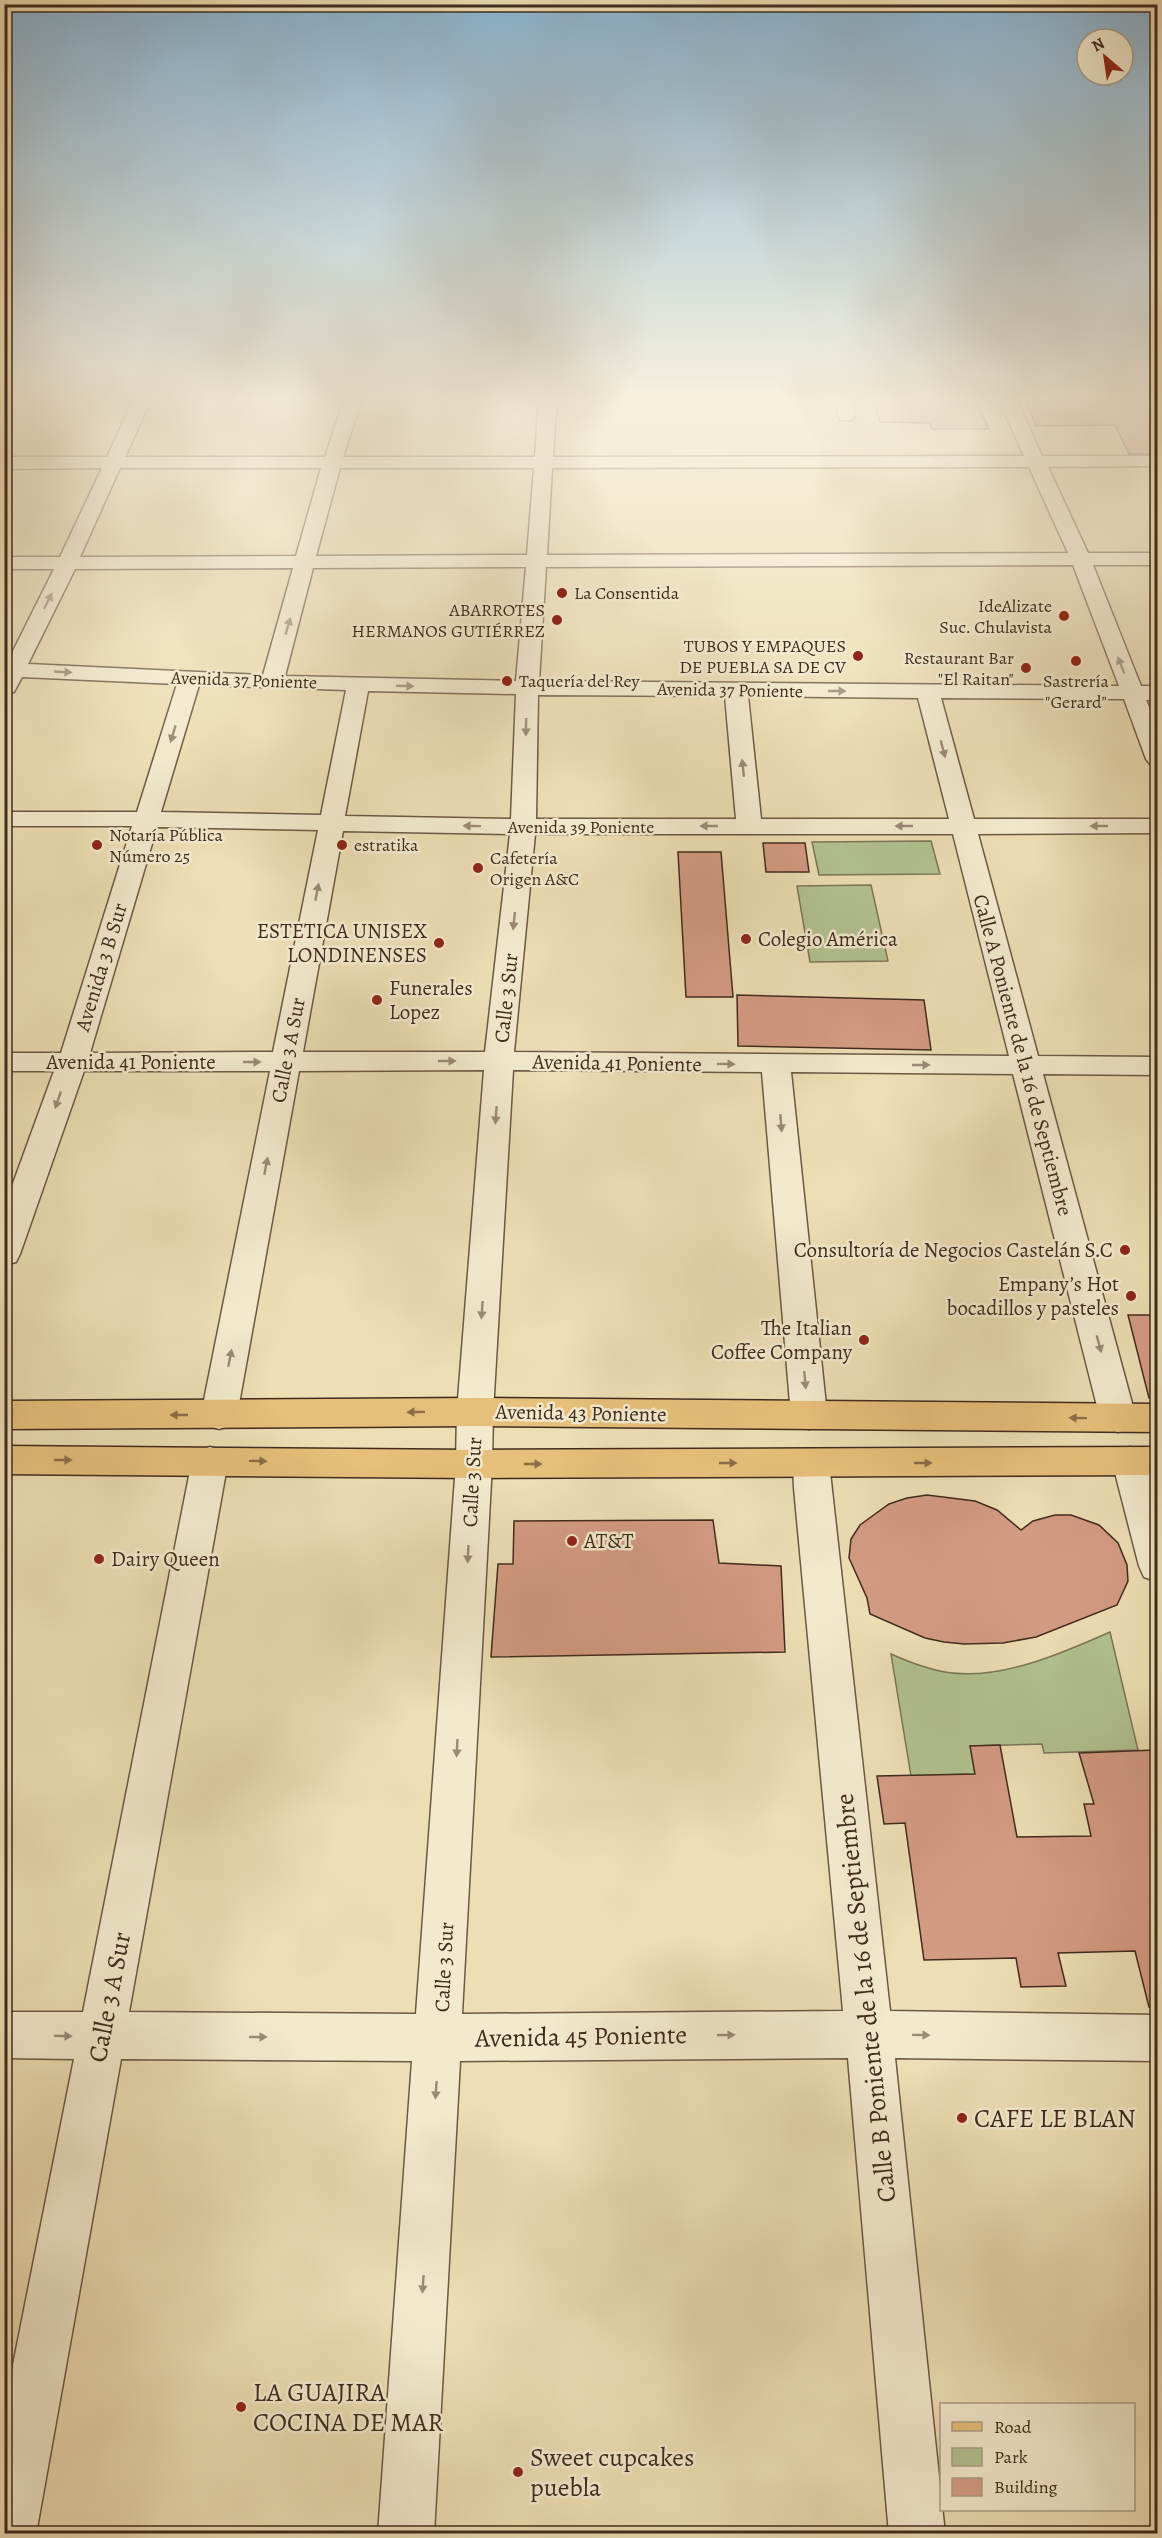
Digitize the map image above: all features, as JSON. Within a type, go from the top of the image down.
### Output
[{"type":"main road","name":"Avenida 43 Poniente","points":[[4,1415],[475,1412],[1158,1418]]},
{"type":"main road","points":[[4,1460],[474,1464],[1144,1461]]},
{"type":"street","points":[[4,692],[9,670],[68,562],[90,514]]},
{"type":"street","points":[[272,682],[318,514]]},
{"type":"street","name":"Calle 3 Sur","points":[[406,2534],[439,2038],[474,1464],[475,1412],[500,1061],[523,827],[527,688],[540,514]]},
{"type":"street","points":[[1060,514],[1081,560],[1158,759]]},
{"type":"street","points":[[4,563],[1158,559]]},
{"type":"street","name":"Avenida 37 Poniente","points":[[9,670],[272,682],[527,688],[1158,693]]},
{"type":"street","name":"Avenida 3 B Sur","points":[[4,1254],[72,1063],[190,678]]},
{"type":"street","name":"Calle 3 A Sur","points":[[219,1415],[358,684]]},
{"type":"street","points":[[736,691],[749,826]]},
{"type":"street","name":"Calle A Poniente de la 16 de Septiembre","points":[[928,692],[1118,1418]]},
{"type":"street","name":"Avenida 39 Poniente","points":[[4,819],[148,819],[523,827],[1158,826]]},
{"type":"street","name":"Avenida 41 Poniente","points":[[4,1062],[500,1061],[776,1065],[1158,1066]]},
{"type":"street","points":[[776,1065],[809,1415]]},
{"type":"street","name":"Calle 3 A Sur","points":[[8,2534],[210,1461]]},
{"type":"street","points":[[1144,1461],[1158,1566]]},
{"type":"street","name":"Calle B Poniente de la 16 de Septiembre","points":[[811,1463],[917,2534]]},
{"type":"street","name":"Avenida 45 Poniente","points":[[4,2035],[439,2038],[869,2034],[1158,2038]]},
{"type":"green space","points":[[931,841],[940,874],[819,875],[812,842]]},
{"type":"green space","points":[[871,885],[888,961],[810,962],[797,886]]},
{"type":"green space","points":[[1110,1632],[1138,1750],[1044,1753],[1042,1744],[971,1746],[975,1774],[911,1776],[891,1654],[921,1666],[945,1672],[973,1674],[993,1672],[1034,1662]]},
{"type":"building","points":[[763,843],[805,843],[809,872],[766,872]]},
{"type":"building","points":[[678,852],[721,852],[733,997],[686,997]]},
{"type":"building","points":[[737,995],[924,1000],[931,1050],[738,1046]]},
{"type":"building","points":[[1128,1315],[1158,1315],[1158,1397],[1149,1398]]},
{"type":"building","points":[[927,1495],[975,1501],[997,1510],[1021,1530],[1033,1521],[1055,1515],[1071,1515],[1099,1525],[1118,1543],[1127,1565],[1128,1581],[1117,1605],[1036,1637],[1003,1643],[964,1644],[925,1638],[870,1614],[867,1598],[849,1558],[851,1539],[860,1525],[889,1504]]},
{"type":"building","points":[[713,1520],[719,1563],[781,1566],[785,1652],[491,1657],[498,1564],[513,1564],[514,1521]]},
{"type":"building","points":[[1000,1745],[1017,1837],[1091,1836],[1084,1804],[1094,1804],[1079,1753],[1155,1750],[1158,1761],[1158,2006],[1149,2007],[1135,1951],[1058,1953],[1066,1986],[1021,1987],[1016,1958],[924,1960],[905,1823],[884,1824],[877,1776],[975,1774],[970,1746]]},
{"type":"place","name":"La Consentida","points":[[562,593]]},
{"type":"place","name":"IdeAlizate Suc. Chulavista","points":[[1064,616]]},
{"type":"place","name":"ABARROTES HERMANOS GUTIÉRREZ","points":[[557,620]]},
{"type":"place","name":"TUBOS Y EMPAQUES DE PUEBLA SA DE CV","points":[[858,656]]},
{"type":"place","name":"Sastrería \"Gerard\"","points":[[1076,661]]},
{"type":"place","name":"Restaurant Bar \"El Raitan\"","points":[[1026,668]]},
{"type":"place","name":"Taquería del Rey","points":[[507,681]]},
{"type":"place","name":"Notaría Pública Número 25","points":[[97,845]]},
{"type":"place","name":"estratika","points":[[342,845]]},
{"type":"place","name":"Cafetería Origen A&C","points":[[478,868]]},
{"type":"place","name":"Colegio América","points":[[746,939]]},
{"type":"place","name":"ESTETICA UNISEX LONDINENSES","points":[[439,943]]},
{"type":"place","name":"Funerales Lopez","points":[[377,1000]]},
{"type":"place","name":"Consultoría de Negocios Castelán S.C","points":[[1125,1250]]},
{"type":"place","name":"Empany’s Hot bocadillos y pasteles","points":[[1131,1296]]},
{"type":"place","name":"The Italian Coffee Company","points":[[864,1340]]},
{"type":"place","name":"AT&T","points":[[572,1541]]},
{"type":"place","name":"Dairy Queen","points":[[99,1559]]},
{"type":"place","name":"CAFE LE BLAN","points":[[962,2118]]},
{"type":"place","name":"LA GUAJIRA COCINA DE MAR","points":[[241,2407]]},
{"type":"place","name":"Sweet cupcakes puebla","points":[[518,2472]]}]
